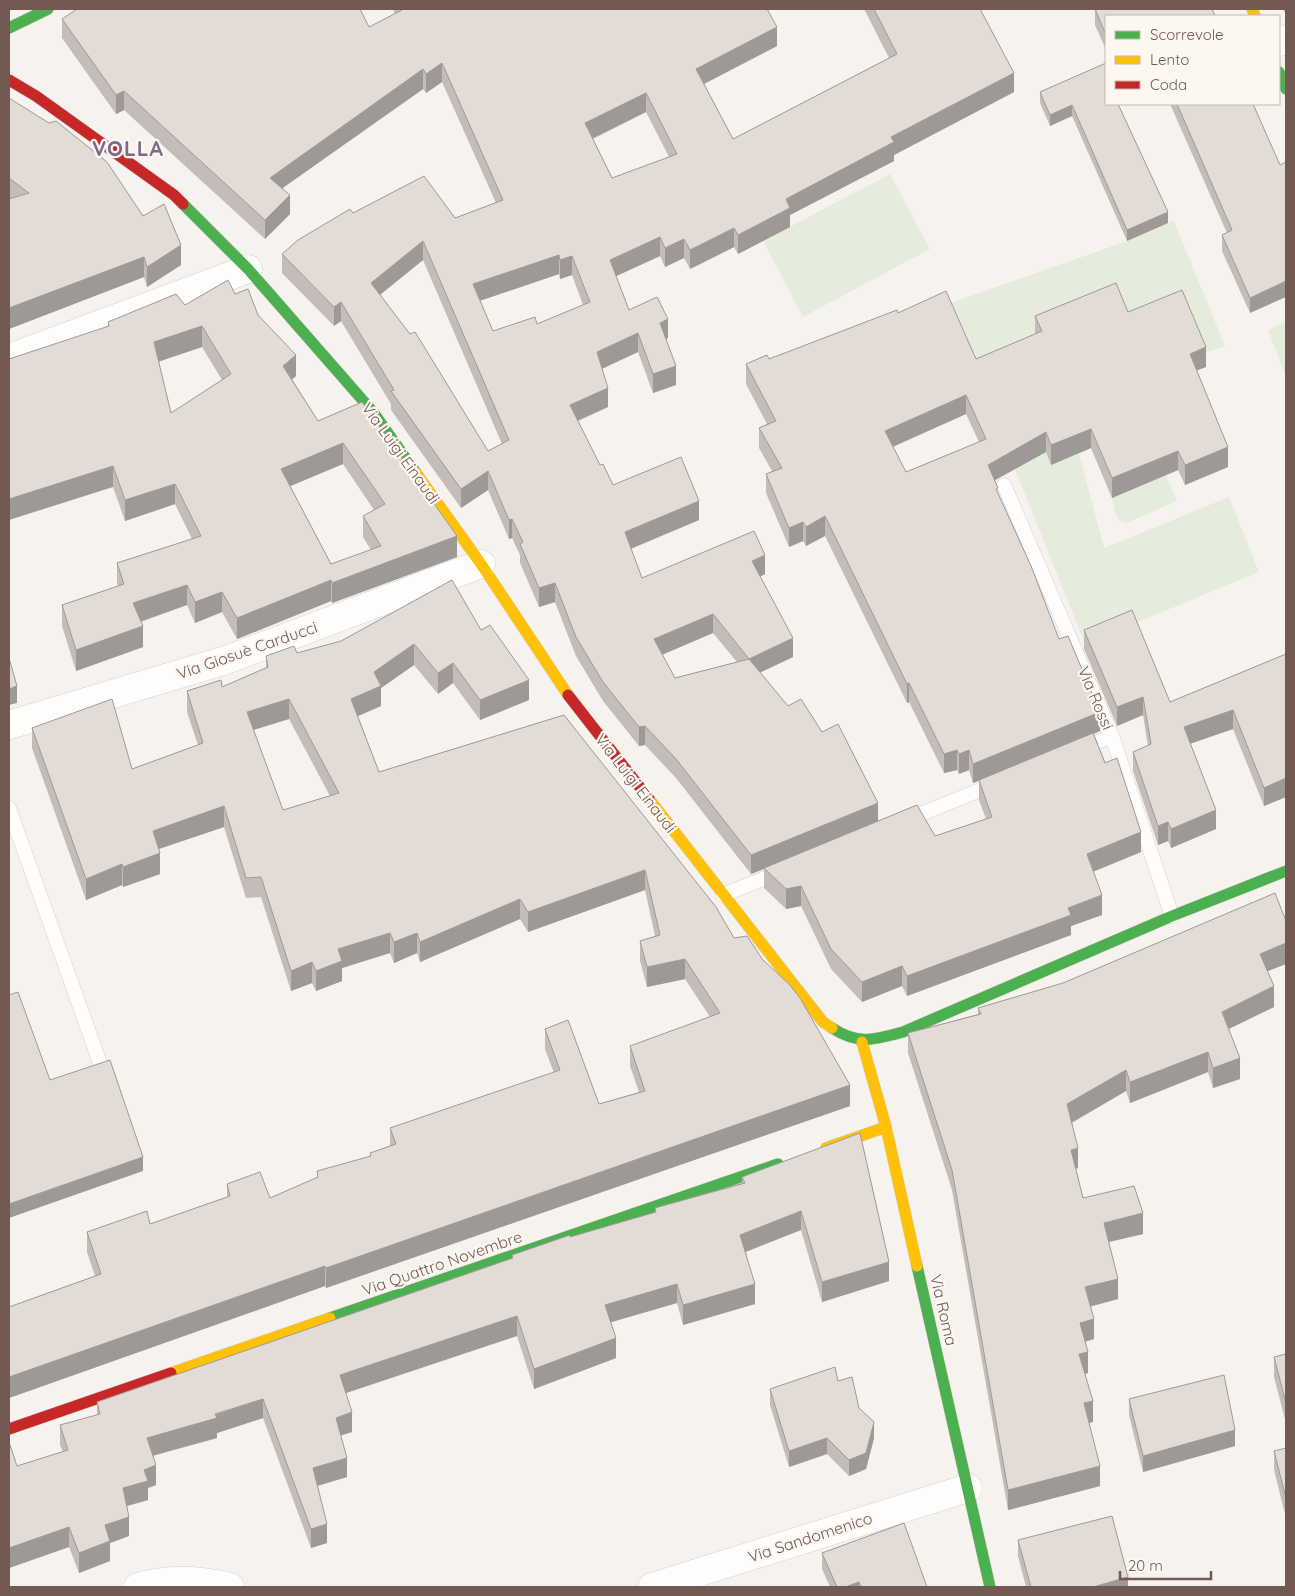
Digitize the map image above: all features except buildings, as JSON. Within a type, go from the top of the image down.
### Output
[{"type":"street","points":[[9,28],[48,9]]},
{"type":"street","points":[[1280,74],[1286,89]]},
{"type":"street","name":"Via Luigi Einaudi","points":[[9,80],[36,96],[174,195],[248,270],[373,412],[482,564],[573,702],[823,1022],[842,1035],[862,1042]]},
{"type":"street","points":[[9,358],[248,270]]},
{"type":"street","name":"Via Giosuè Carducci","points":[[9,725],[226,660],[482,564]]},
{"type":"street","points":[[862,1042],[903,1032],[1172,916],[1286,871]]},
{"type":"street","name":"Via Roma","points":[[862,1042],[886,1127],[990,1587]]},
{"type":"street","points":[[820,1150],[886,1127]]},
{"type":"street","name":"Via Quattro Novembre","points":[[9,1429],[791,1160]]},
{"type":"street","name":"Via Sandomenico","points":[[652,1587],[968,1488]]},
{"type":"street","points":[[138,1587],[181,1580],[208,1582],[230,1587]]},
{"type":"lane","name":"Via Rossi","points":[[1004,485],[1112,736],[1172,916]]},
{"type":"lane","points":[[1066,755],[1112,736]]},
{"type":"lane","points":[[893,826],[1012,777]]},
{"type":"lane","points":[[9,808],[100,1063]]},
{"type":"lane","points":[[723,895],[794,866]]},
{"type":"green space","points":[[890,174],[930,249],[803,317],[763,241]]},
{"type":"green space","points":[[1174,221],[1225,346],[1030,414],[1051,464],[1079,453],[1104,548],[1229,497],[1259,572],[1085,644],[1015,469],[945,305],[1127,241]]},
{"type":"green space","points":[[1286,322],[1286,377],[1268,330]]},
{"type":"green space","points":[[1166,475],[1177,501],[1126,523],[1119,520],[1112,498]]},
{"type":"traffic: fast","points":[[9,28],[48,9]]},
{"type":"traffic: fast","points":[[1280,74],[1286,89]]},
{"type":"traffic: fast","points":[[183,204],[248,269],[373,412],[416,473]]},
{"type":"traffic: fast","points":[[832,1028],[858,1039],[875,1039],[903,1032],[1172,916],[1286,871]]},
{"type":"traffic: fast","points":[[330,1318],[778,1164]]},
{"type":"traffic: fast","points":[[917,1266],[990,1587]]},
{"type":"traffic: slow","points":[[1252,9],[1255,15]]},
{"type":"traffic: slow","points":[[416,473],[481,564],[568,695]]},
{"type":"traffic: slow","points":[[649,799],[823,1022],[832,1028]]},
{"type":"traffic: slow","points":[[862,1042],[886,1127],[917,1266]]},
{"type":"traffic: slow","points":[[826,1148],[886,1127]]},
{"type":"traffic: slow","points":[[171,1373],[330,1318]]},
{"type":"traffic: jam","points":[[9,80],[36,96],[174,195],[183,204]]},
{"type":"traffic: jam","points":[[568,695],[649,799]]},
{"type":"traffic: jam","points":[[9,1429],[171,1373]]},
{"type":"district","name":"VOLLA","points":[[128,148]]}]
